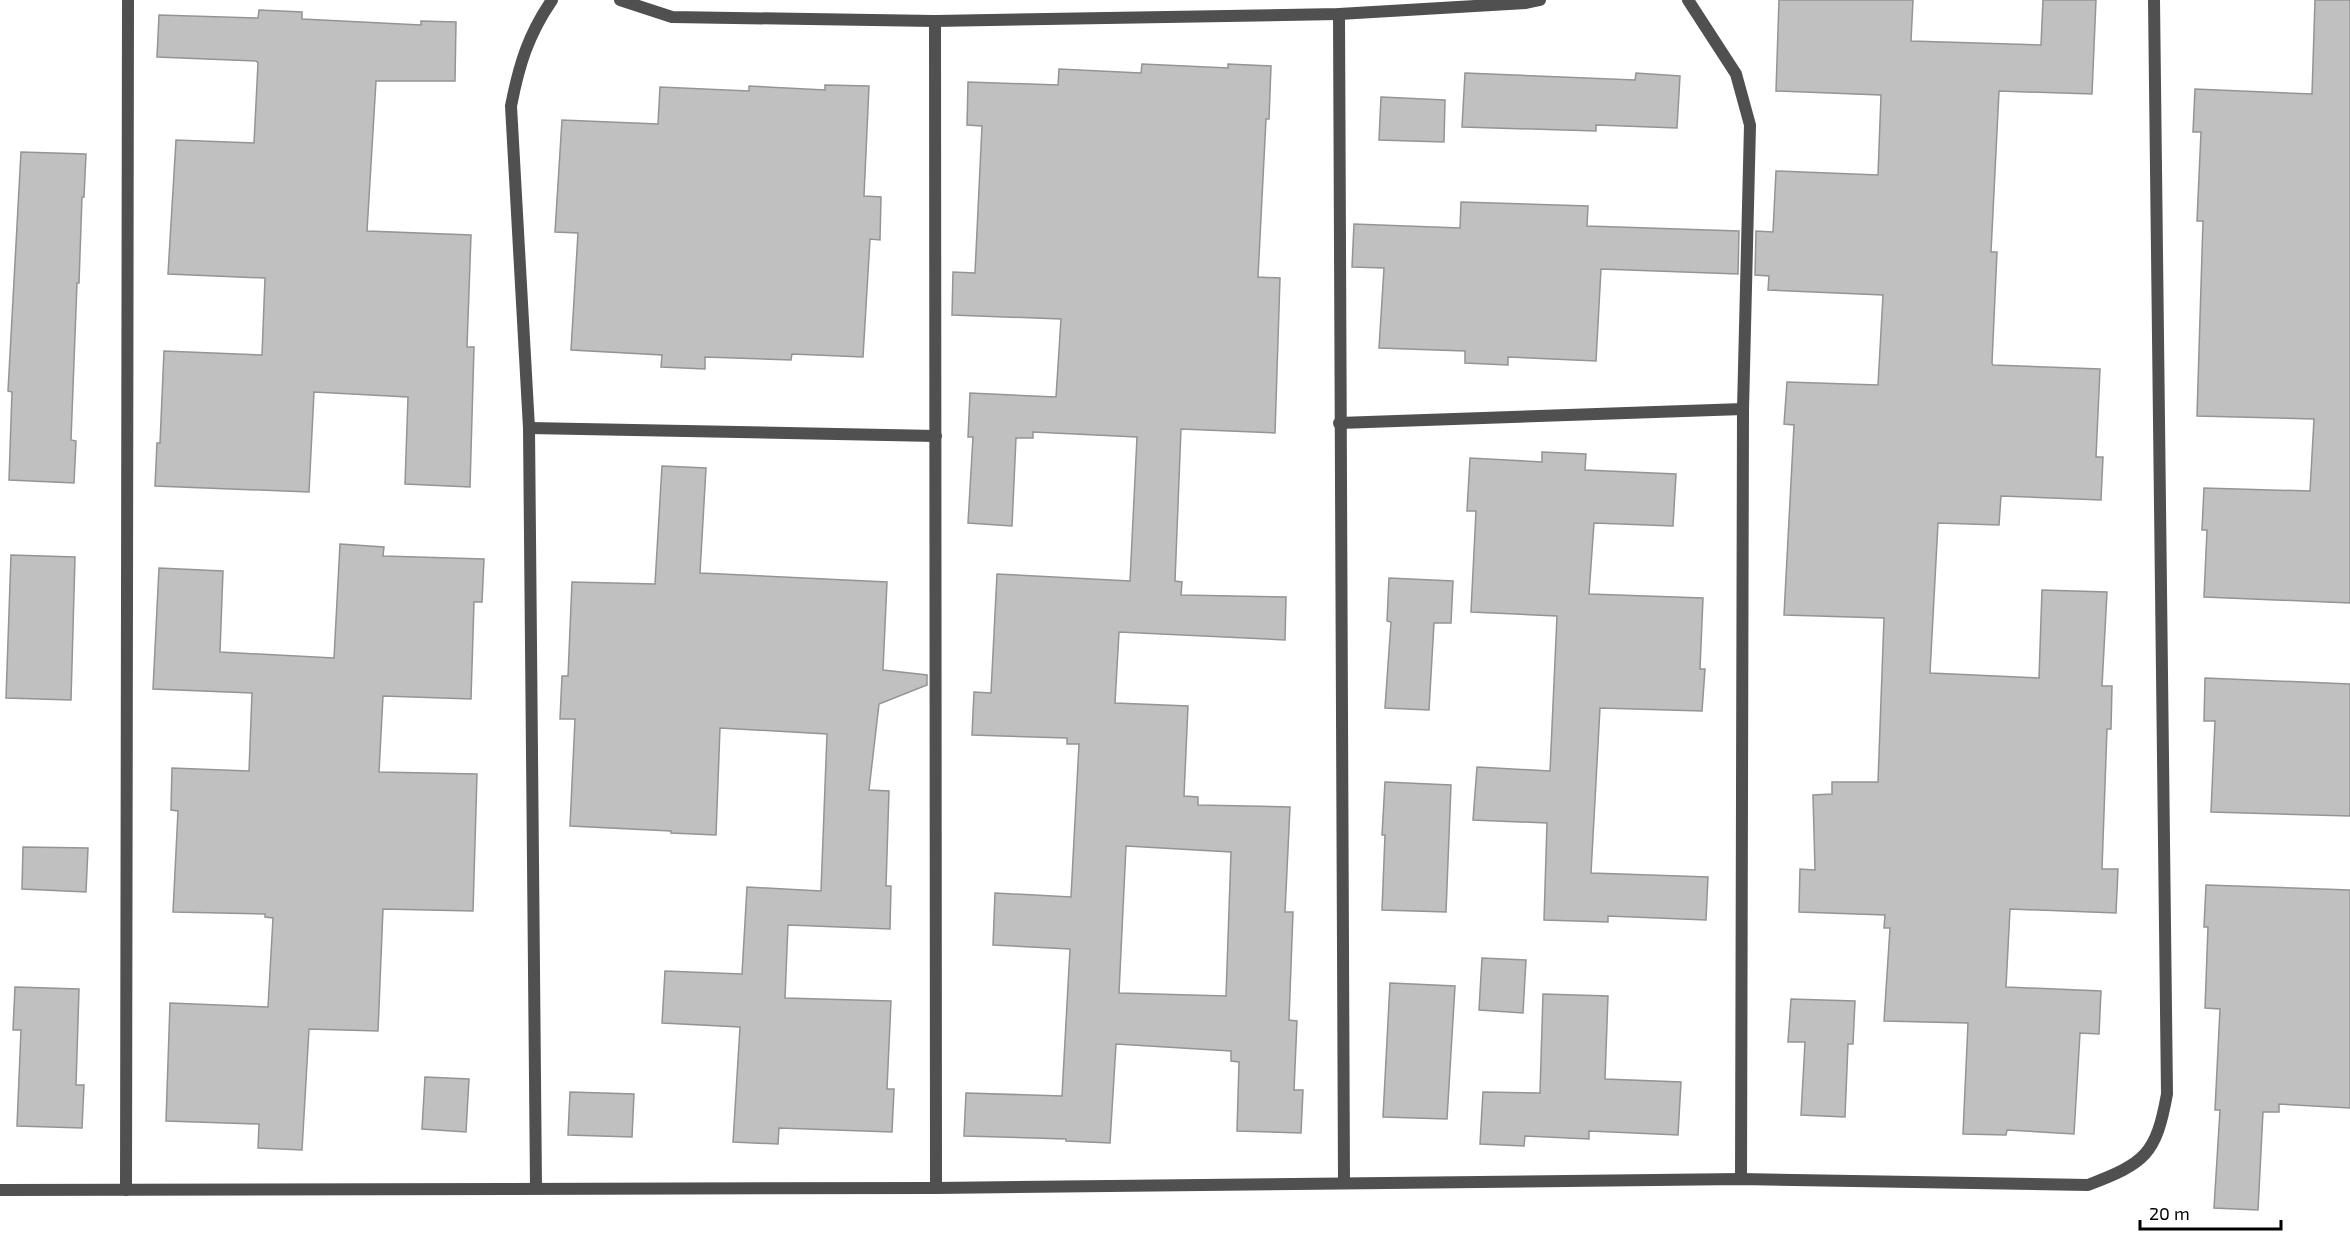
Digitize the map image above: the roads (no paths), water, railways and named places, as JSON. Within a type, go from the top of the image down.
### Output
[{"type":"street","points":[[126,1190],[128,0]]},
{"type":"street","points":[[536,1187],[529,428],[511,106],[520,62],[537,22],[552,0]]},
{"type":"street","points":[[620,0],[672,17],[935,21],[1339,14],[1526,3],[1540,0]]},
{"type":"street","points":[[1688,0],[1736,74],[1750,124],[1743,409],[1741,1179]]},
{"type":"street","points":[[0,1190],[536,1187],[936,1188],[1741,1179],[2088,1185],[2121,1172],[2147,1154],[2161,1126],[2167,1094],[2154,0]]},
{"type":"street","points":[[1339,14],[1344,1182]]},
{"type":"street","points":[[935,21],[936,1188]]},
{"type":"street","points":[[1340,423],[1743,409]]},
{"type":"street","points":[[529,428],[936,436]]}]
